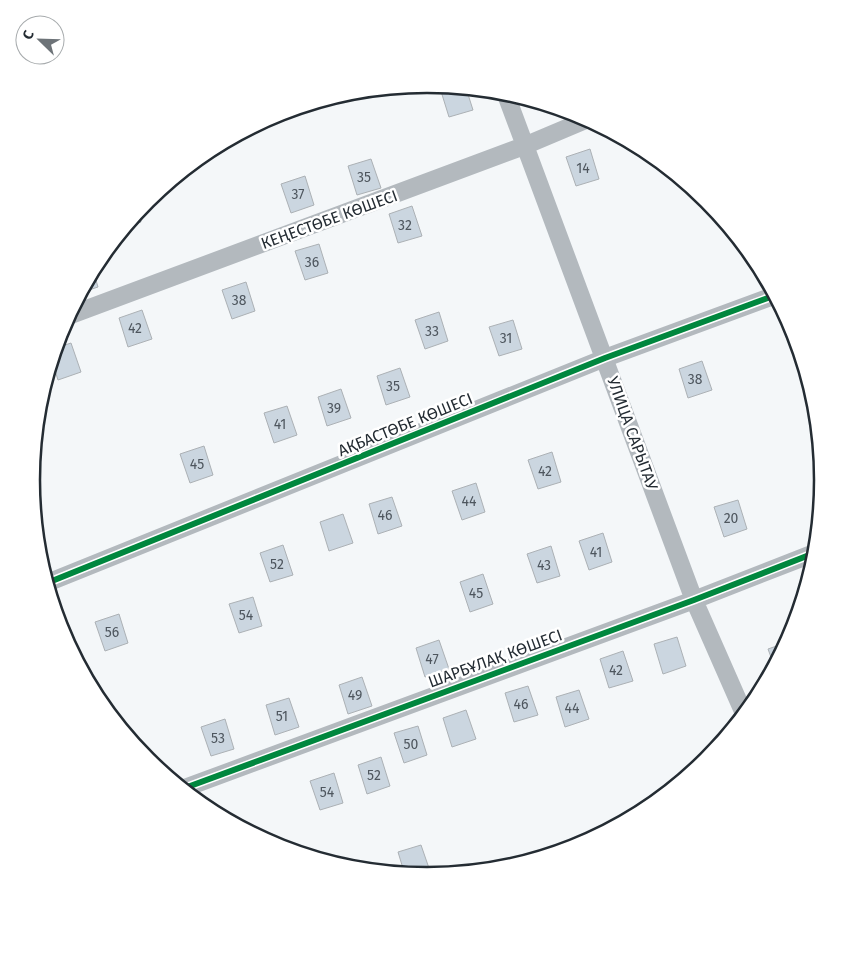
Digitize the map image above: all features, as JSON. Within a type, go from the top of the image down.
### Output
[{"type":"street","name":"УЛИЦА САРЫТАУ","points":[[508,101],[694,600],[741,708]]},
{"type":"street","name":"КЕҢЕСТӨБЕ КӨШЕСІ","points":[[79,312],[524,146],[578,123]]},
{"type":"street","name":"АҚБАСТӨБЕ КӨШЕСІ","points":[[53,581],[605,358],[769,298]]},
{"type":"street","name":"ШАРБҰЛАҚ КӨШЕСІ","points":[[190,786],[694,600],[808,555]]},
{"type":"building","points":[[442,94],[468,95],[473,110],[449,117]]},
{"type":"building","points":[[590,149],[599,179],[576,186],[566,157]]},
{"type":"building","points":[[371,159],[381,188],[357,195],[348,166]]},
{"type":"building","points":[[305,176],[314,205],[291,213],[281,184]]},
{"type":"building","points":[[412,206],[422,236],[398,243],[389,214]]},
{"type":"building","points":[[319,244],[328,273],[305,280],[295,251]]},
{"type":"building","points":[[96,280],[98,287],[91,289]]},
{"type":"building","points":[[246,282],[255,311],[232,319],[222,290]]},
{"type":"building","points":[[142,310],[152,339],[128,347],[119,318]]},
{"type":"building","points":[[439,312],[448,341],[425,349],[415,320]]},
{"type":"building","points":[[513,320],[522,349],[499,356],[489,327]]},
{"type":"building","points":[[71,343],[81,372],[58,380],[56,372],[65,345]]},
{"type":"building","points":[[702,361],[712,390],[688,398],[679,369]]},
{"type":"building","points":[[400,368],[410,397],[386,405],[377,376]]},
{"type":"building","points":[[341,389],[351,418],[327,426],[318,397]]},
{"type":"building","points":[[287,406],[297,435],[274,443],[264,413]]},
{"type":"building","points":[[204,446],[213,475],[190,483],[180,454]]},
{"type":"building","points":[[552,452],[561,482],[538,489],[528,460]]},
{"type":"building","points":[[476,483],[485,512],[462,520],[452,491]]},
{"type":"building","points":[[392,497],[402,526],[378,534],[369,504]]},
{"type":"building","points":[[738,500],[747,529],[724,537],[714,507]]},
{"type":"building","points":[[343,514],[353,543],[329,551],[320,522]]},
{"type":"building","points":[[603,533],[612,562],[589,570],[579,541]]},
{"type":"building","points":[[283,545],[293,575],[270,582],[260,553]]},
{"type":"building","points":[[551,546],[560,576],[537,583],[527,554]]},
{"type":"building","points":[[483,574],[493,604],[470,612],[460,582]]},
{"type":"building","points":[[253,597],[262,626],[239,633],[229,604]]},
{"type":"building","points":[[119,614],[128,643],[105,651],[95,622]]},
{"type":"building","points":[[677,637],[686,666],[663,674],[654,644]]},
{"type":"building","points":[[439,640],[449,669],[425,677],[416,648]]},
{"type":"building","points":[[778,645],[771,658],[768,649]]},
{"type":"building","points":[[623,651],[633,681],[609,688],[600,659]]},
{"type":"building","points":[[362,677],[372,706],[348,714],[339,685]]},
{"type":"building","points":[[528,686],[538,715],[514,722],[505,693]]},
{"type":"building","points":[[579,690],[589,719],[565,727],[556,697]]},
{"type":"building","points":[[289,698],[299,727],[275,735],[266,705]]},
{"type":"building","points":[[466,710],[476,739],[452,747],[443,718]]},
{"type":"building","points":[[225,719],[234,749],[211,756],[201,727]]},
{"type":"building","points":[[418,726],[427,755],[404,763],[394,733]]},
{"type":"building","points":[[381,757],[390,786],[367,794],[358,765]]},
{"type":"building","points":[[334,773],[343,803],[320,810],[310,781]]},
{"type":"building","points":[[421,845],[429,868],[403,867],[398,852]]},
{"type":"cycle path","points":[[53,581],[605,358],[769,298]]},
{"type":"cycle path","points":[[190,786],[694,600],[808,555]]}]
